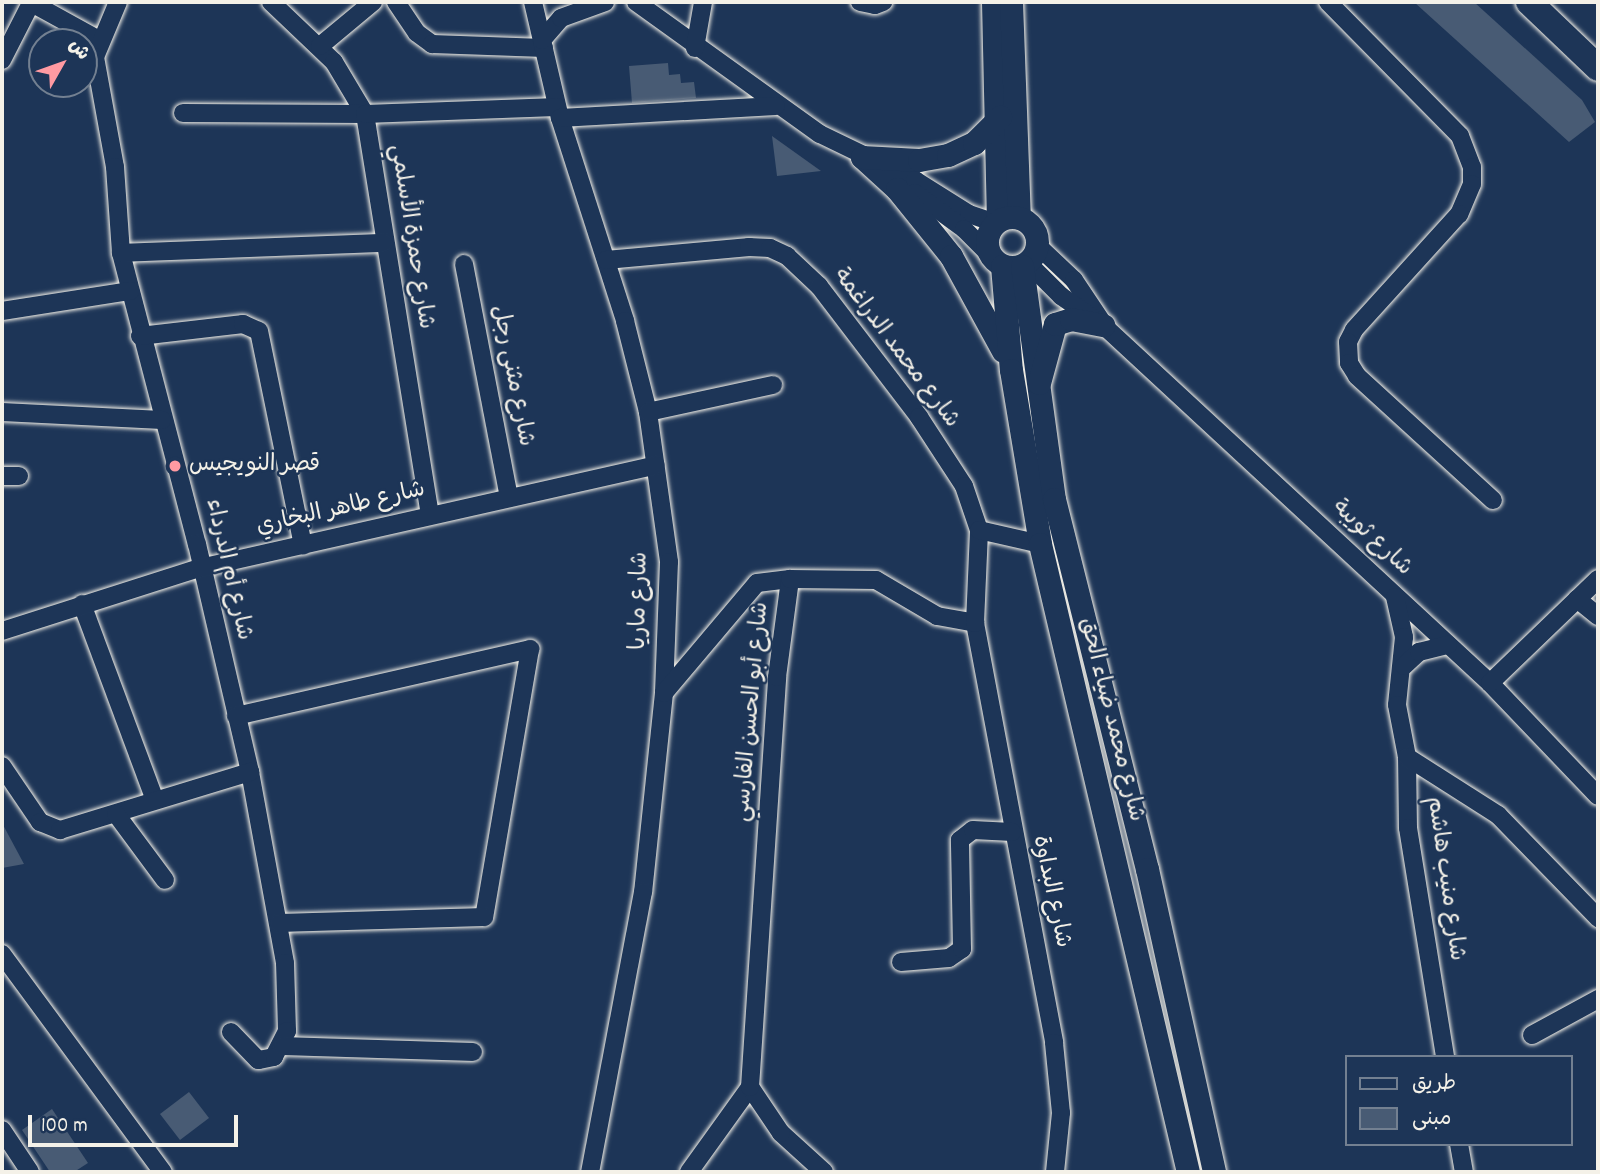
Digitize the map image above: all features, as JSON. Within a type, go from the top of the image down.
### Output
[{"type":"highway","points":[[1529,2],[1598,68]]},
{"type":"main road","points":[[993,2],[1006,116]]},
{"type":"main road","points":[[1004,220],[1035,231],[1016,259],[986,242],[1004,220],[1011,2]]},
{"type":"main road","points":[[862,158],[919,160],[948,155],[986,134],[1006,116]]},
{"type":"main road","points":[[862,158],[897,189],[951,256],[1011,370]]},
{"type":"main road","name":"شارع محمد ضياء الحق","points":[[1016,259],[1011,370],[1040,544],[1188,1172]]},
{"type":"main road","name":"شارع محمد ضياء الحق","points":[[1016,259],[1055,499],[1147,869],[1214,1172]]},
{"type":"main road","points":[[1036,388],[1055,324],[1071,319],[1103,325]]},
{"type":"street","points":[[2,60],[30,2],[99,40]]},
{"type":"street","name":"شارع أم الدرداء","points":[[118,2],[99,40],[96,74],[115,167],[121,253],[250,772],[279,923],[288,1002],[283,1046]]},
{"type":"street","name":"شارع حمزة الأسلمي","points":[[271,2],[320,46],[350,85],[365,114],[430,514]]},
{"type":"street","points":[[320,46],[373,2]]},
{"type":"street","points":[[396,2],[417,33],[432,44],[543,44],[569,13],[605,2]]},
{"type":"street","name":"شارع ماريا","points":[[533,2],[559,112],[606,260],[648,412],[668,562],[664,693],[643,892],[590,1172]]},
{"type":"street","points":[[636,2],[776,106],[862,158],[915,180],[969,214],[1004,220]]},
{"type":"street","points":[[695,48],[703,2]]},
{"type":"street","points":[[860,2],[883,2]]},
{"type":"street","points":[[1328,2],[1460,136],[1472,167],[1472,184],[1459,214],[1354,330],[1347,349],[1349,363],[1357,376],[1493,500]]},
{"type":"street","points":[[183,113],[559,112],[776,106]]},
{"type":"street","name":"شارع ثويبة","points":[[892,172],[964,229],[1016,259],[1074,280],[1103,325],[1490,683],[1598,796]]},
{"type":"street","points":[[121,253],[384,243]]},
{"type":"street","name":"شارع محمد الدراغمة","points":[[606,260],[749,247],[770,248],[787,256],[819,286],[919,417],[964,486],[979,530]]},
{"type":"street","name":"شارع مثنى رجل","points":[[464,264],[509,498]]},
{"type":"street","points":[[2,311],[130,292]]},
{"type":"street","points":[[140,336],[243,324],[259,331],[303,546]]},
{"type":"street","points":[[648,412],[773,385]]},
{"type":"street","points":[[2,412],[162,420]]},
{"type":"street","name":"شارع طاهر البخاري","points":[[2,631],[200,568],[656,465]]},
{"type":"street","points":[[975,623],[979,530],[1040,544]]},
{"type":"street","points":[[664,693],[757,583],[790,579]]},
{"type":"street","name":"شارع أبو الحسن الفارسي","points":[[750,1087],[777,677],[790,579],[876,580],[937,616],[975,623]]},
{"type":"street","points":[[1490,683],[1598,579]]},
{"type":"street","name":"شارع منيب هاشم","points":[[1394,594],[1402,623],[1404,666],[1397,705],[1407,757],[1408,828],[1445,1055]]},
{"type":"street","points":[[1577,599],[1598,616]]},
{"type":"street","points":[[82,604],[155,800]]},
{"type":"street","name":"شارع البداوة","points":[[975,623],[1012,832],[1054,1043],[1061,1113],[1055,1172]]},
{"type":"street","points":[[1404,666],[1419,652],[1448,645]]},
{"type":"street","points":[[236,716],[530,649],[484,917],[279,923]]},
{"type":"street","points":[[1407,757],[1498,815],[1598,918]]},
{"type":"street","points":[[2,766],[30,811],[50,829],[60,830],[250,772]]},
{"type":"street","points":[[116,814],[165,880]]},
{"type":"street","points":[[901,962],[949,958],[962,949],[960,840],[973,830],[1012,832]]},
{"type":"street","points":[[2,954],[163,1172]]},
{"type":"street","points":[[1532,1035],[1598,999]]},
{"type":"street","points":[[231,1032],[258,1060],[274,1057],[283,1046],[473,1052]]},
{"type":"street","points":[[689,1172],[750,1087],[781,1133],[824,1172]]},
{"type":"street","points":[[2,1130],[30,1172]]},
{"type":"street","points":[[1459,1146],[1464,1172]]},
{"type":"building","points":[[1414,2],[1474,2],[1582,100],[1595,122],[1569,142]]},
{"type":"building","points":[[668,63],[669,75],[680,74],[681,83],[694,82],[696,98],[632,103],[629,66]]},
{"type":"building","points":[[772,136],[821,171],[777,176]]},
{"type":"building","points":[[2,823],[24,864],[2,868]]},
{"type":"building","points":[[189,1092],[209,1118],[180,1140],[160,1114]]},
{"type":"building","points":[[52,1109],[88,1163],[74,1172],[50,1172],[22,1130]]},
{"type":"place","name":"قصر النويجيس","points":[[175,466]]}]
